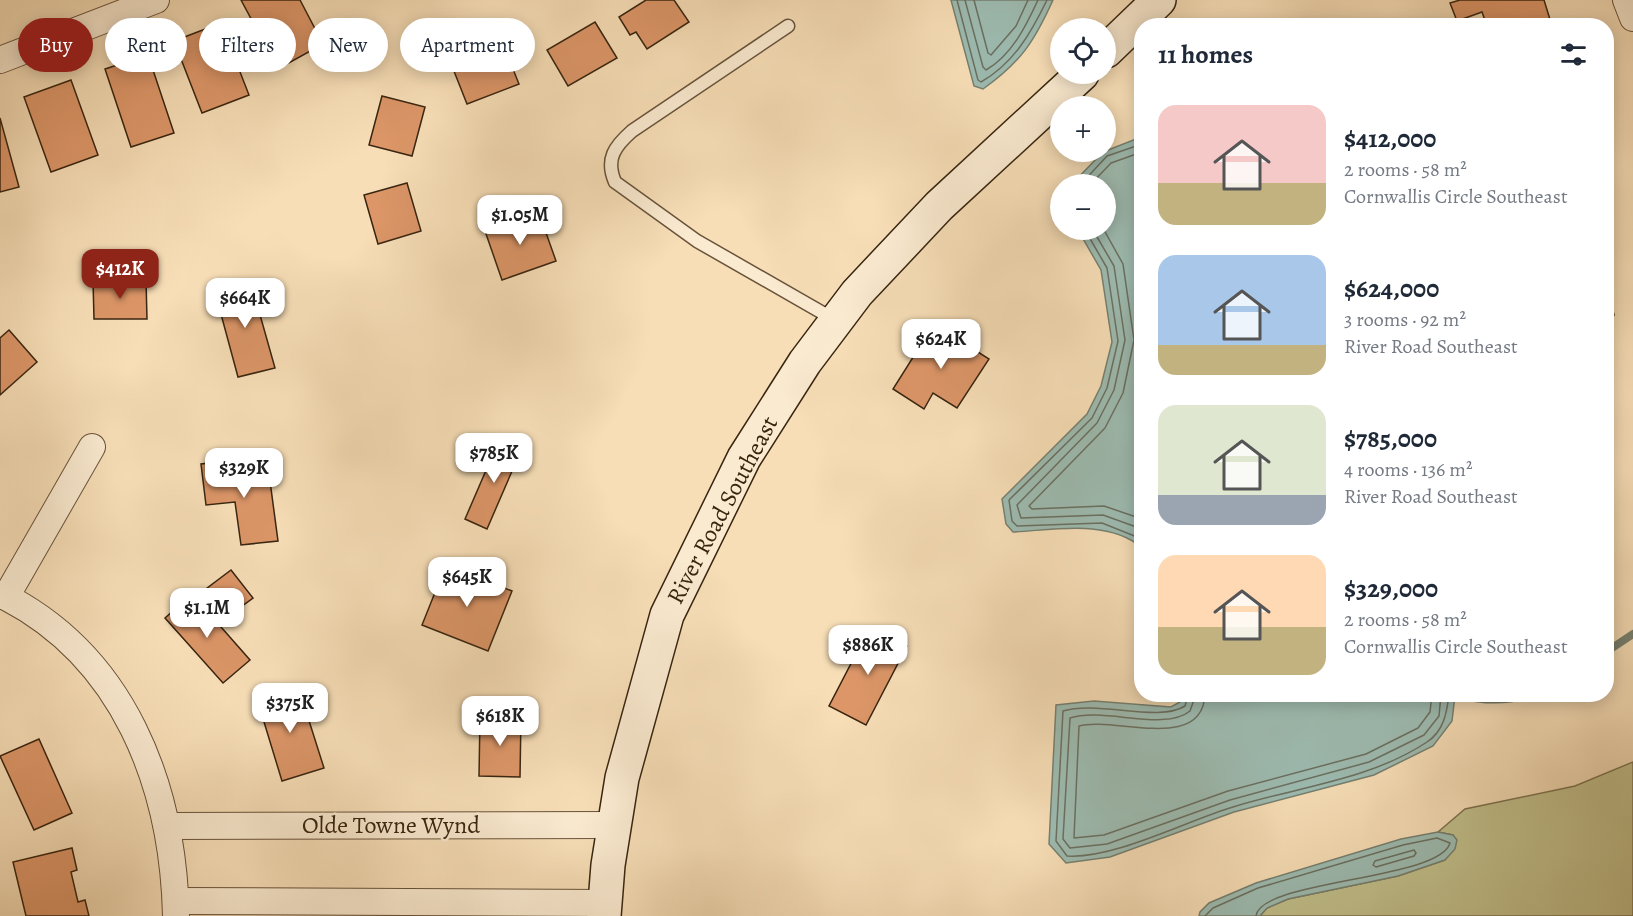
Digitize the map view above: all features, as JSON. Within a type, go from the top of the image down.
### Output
[{"type":"main road","points":[[1140,18],[1159,0]]},
{"type":"main road","points":[[1116,41],[1134,24]]},
{"type":"main road","name":"River Road Southeast","points":[[604,909],[614,825],[636,722],[667,615],[744,458],[805,362],[857,293],[939,206],[1071,84]]},
{"type":"street","points":[[0,60],[156,0]]},
{"type":"street","points":[[1626,0],[1633,18]]},
{"type":"street","points":[[93,447],[3,596],[41,619],[75,648],[120,705],[142,746],[168,826],[176,908],[604,909]]},
{"type":"street","name":"Olde Towne Wynd","points":[[168,826],[614,825]]},
{"type":"lane","points":[[788,26],[632,131],[618,144],[611,158],[610,171],[615,182],[697,241],[836,321]]},
{"type":"shaded area","points":[[1633,762],[1633,916],[1260,916],[1267,908],[1288,899],[1398,876],[1445,860],[1453,835],[1438,832],[1465,809],[1575,786]]},
{"type":"water","points":[[951,0],[1053,0],[1025,50],[1007,70],[983,89],[974,86]]},
{"type":"water","points":[[1134,140],[1134,542],[1128,538],[1097,529],[1063,528],[1013,532],[1006,524],[1002,499],[1087,414],[1101,386],[1112,342],[1101,270],[1084,240],[1116,240],[1116,174],[1082,174],[1093,162],[1116,162],[1116,147]]},
{"type":"water","points":[[1094,701],[1171,707],[1180,702],[1454,702],[1452,721],[1433,746],[1374,775],[1234,812],[1110,857],[1066,863],[1049,844],[1056,705]]},
{"type":"water","points":[[1438,832],[1453,835],[1457,840],[1455,849],[1445,860],[1398,876],[1288,899],[1267,908],[1260,916],[1199,916],[1209,903],[1256,883],[1401,839]]},
{"type":"building","points":[[241,0],[300,0],[309,18],[308,52],[296,59],[296,18],[251,18]]},
{"type":"building","points":[[646,0],[674,0],[689,22],[647,49],[636,32],[630,35],[619,17]]},
{"type":"building","points":[[1460,0],[1544,0],[1550,18],[1484,18],[1482,12],[1465,18],[1456,18],[1450,3]]},
{"type":"building","points":[[595,22],[617,58],[568,86],[547,50]]},
{"type":"building","points":[[199,31],[199,72],[240,72],[249,95],[202,113],[186,72],[187,36]]},
{"type":"building","points":[[106,72],[154,72],[174,133],[131,147]]},
{"type":"building","points":[[454,72],[514,72],[519,84],[467,104]]},
{"type":"building","points":[[71,80],[98,155],[51,172],[24,97]]},
{"type":"building","points":[[382,96],[425,107],[412,156],[369,145]]},
{"type":"building","points":[[0,118],[19,187],[0,192]]},
{"type":"building","points":[[407,183],[421,231],[378,244],[364,195]]},
{"type":"building","points":[[539,213],[556,261],[502,280],[485,231]]},
{"type":"building","points":[[93,280],[146,280],[147,319],[94,319]]},
{"type":"building","points":[[256,281],[261,296],[255,297],[275,368],[238,377],[215,292]]},
{"type":"building","points":[[934,324],[989,359],[957,408],[933,393],[924,409],[893,389]]},
{"type":"building","points":[[9,330],[37,362],[0,395],[0,338]]},
{"type":"building","points":[[500,438],[522,448],[487,529],[465,519]]},
{"type":"building","points":[[227,461],[228,471],[268,466],[278,541],[241,545],[235,502],[206,505],[201,464]]},
{"type":"building","points":[[446,565],[512,591],[488,651],[422,625]]},
{"type":"building","points":[[231,570],[253,598],[223,620],[202,592]]},
{"type":"building","points":[[192,594],[250,660],[223,683],[165,618]]},
{"type":"building","points":[[870,627],[907,646],[866,725],[829,706]]},
{"type":"building","points":[[298,686],[324,768],[282,781],[257,699]]},
{"type":"building","points":[[480,717],[521,717],[520,777],[479,776]]},
{"type":"building","points":[[39,739],[72,813],[34,830],[0,756]]},
{"type":"building","points":[[72,848],[77,870],[71,872],[78,902],[85,900],[89,916],[26,916],[13,862]]},
{"type":"waterway","points":[[1614,647],[1633,634]]}]
